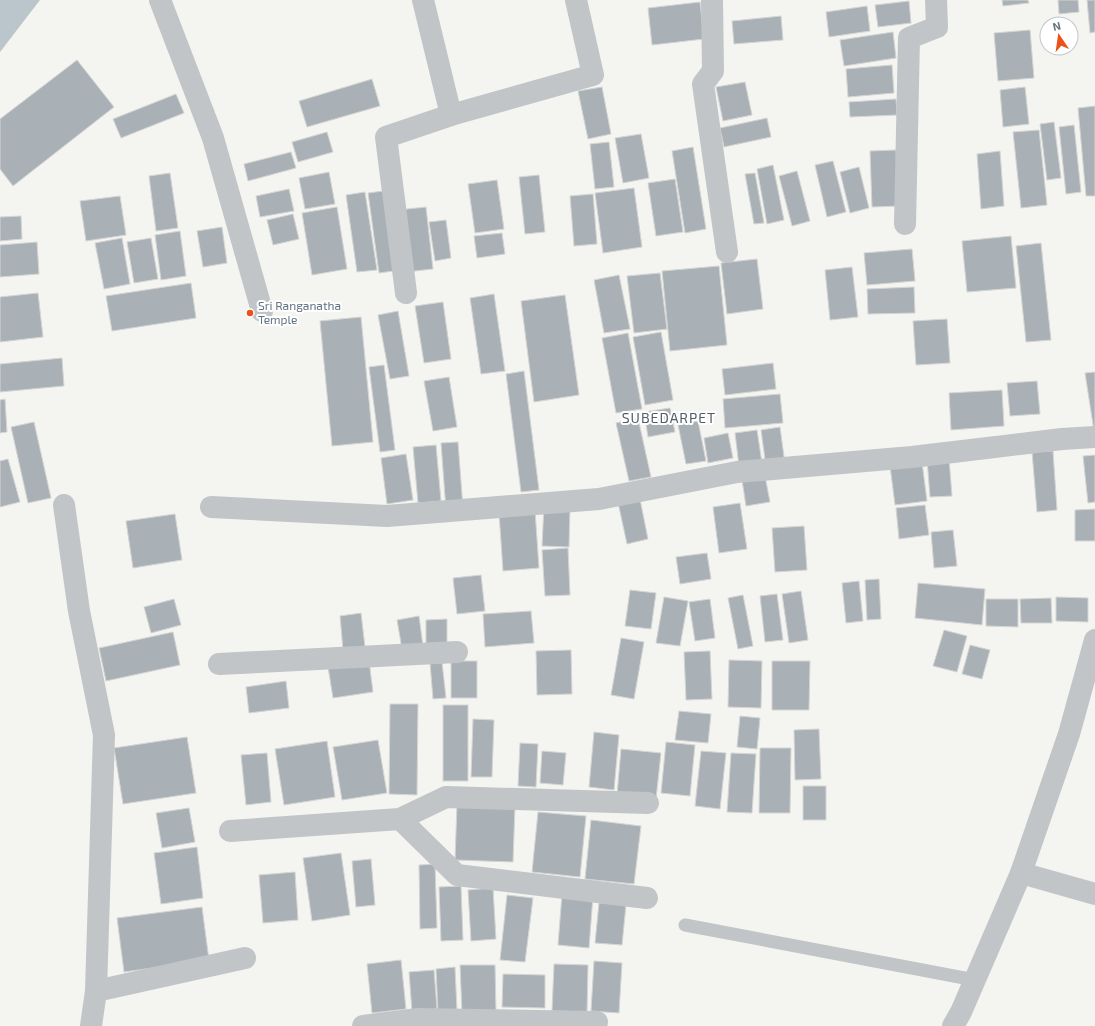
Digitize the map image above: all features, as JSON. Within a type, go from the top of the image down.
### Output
[{"type":"street","points":[[160,0],[213,138],[262,311]]},
{"type":"street","points":[[423,0],[451,115]]},
{"type":"street","points":[[406,293],[386,137],[451,115],[593,75],[576,0]]},
{"type":"street","points":[[712,0],[713,71],[702,84],[727,252]]},
{"type":"street","points":[[905,224],[909,38],[937,27],[936,0]]},
{"type":"street","points":[[211,507],[387,516],[403,515],[599,499],[737,472],[912,457],[1062,439],[1095,437]]},
{"type":"street","points":[[64,505],[79,611],[104,735],[96,991],[91,1026]]},
{"type":"street","points":[[953,1026],[961,1012],[1021,874],[1069,734],[1095,640]]},
{"type":"street","points":[[219,664],[456,652]]},
{"type":"street","points":[[230,831],[400,819],[446,798],[648,803]]},
{"type":"street","points":[[400,819],[456,875],[647,898]]},
{"type":"street","points":[[1021,874],[1095,894]]},
{"type":"street","points":[[96,991],[245,958]]},
{"type":"street","points":[[363,1026],[418,1019],[597,1022]]},
{"type":"lane","points":[[685,925],[975,980]]},
{"type":"shaded area","points":[[0,0],[40,0],[0,52]]},
{"type":"building","points":[[1002,0],[1028,0],[1029,3],[1003,6]]},
{"type":"building","points":[[1058,0],[1078,0],[1079,12],[1059,14]]},
{"type":"building","points":[[1087,0],[1095,0],[1095,32],[1090,33]]},
{"type":"building","points":[[909,1],[911,23],[878,27],[875,5]]},
{"type":"building","points":[[700,2],[704,39],[652,45],[648,8]]},
{"type":"building","points":[[867,6],[870,31],[829,37],[826,12]]},
{"type":"building","points":[[781,16],[783,40],[734,44],[732,21]]},
{"type":"building","points":[[1030,30],[1034,78],[998,81],[994,33]]},
{"type":"building","points":[[893,32],[896,58],[844,66],[840,40]]},
{"type":"building","points":[[77,60],[114,107],[13,186],[0,169],[0,119]]},
{"type":"building","points":[[892,65],[894,93],[848,97],[846,69]]},
{"type":"building","points":[[372,79],[380,106],[307,127],[299,101]]},
{"type":"building","points":[[745,82],[752,115],[723,121],[716,87]]},
{"type":"building","points":[[602,87],[611,134],[588,139],[578,91]]},
{"type":"building","points":[[1025,87],[1029,124],[1003,127],[1000,90]]},
{"type":"building","points":[[176,94],[184,113],[121,138],[113,119]]},
{"type":"building","points":[[896,99],[897,115],[850,117],[849,102]]},
{"type":"building","points":[[1095,106],[1095,196],[1086,196],[1078,108]]},
{"type":"building","points":[[767,118],[771,137],[724,147],[720,128]]},
{"type":"building","points":[[1054,122],[1061,178],[1047,180],[1040,124]]},
{"type":"building","points":[[1074,125],[1081,192],[1066,194],[1059,127]]},
{"type":"building","points":[[1039,130],[1047,205],[1021,208],[1013,132]]},
{"type":"building","points":[[327,132],[333,152],[298,162],[292,142]]},
{"type":"building","points":[[641,134],[649,178],[623,183],[615,138]]},
{"type":"building","points":[[609,142],[614,187],[595,189],[590,144]]},
{"type":"building","points":[[693,147],[706,229],[685,233],[672,151]]},
{"type":"building","points":[[896,150],[899,206],[872,207],[870,151]]},
{"type":"building","points":[[1000,151],[1004,206],[981,209],[977,154]]},
{"type":"building","points":[[291,152],[296,168],[248,181],[244,164]]},
{"type":"building","points":[[833,161],[846,212],[827,217],[815,165]]},
{"type":"building","points":[[773,165],[784,220],[767,224],[757,169]]},
{"type":"building","points":[[859,167],[869,208],[850,213],[840,172]]},
{"type":"building","points":[[797,171],[810,221],[792,226],[779,176]]},
{"type":"building","points":[[329,172],[335,204],[305,209],[299,178]]},
{"type":"building","points":[[170,173],[178,228],[156,231],[149,176]]},
{"type":"building","points":[[755,173],[764,223],[754,224],[745,174]]},
{"type":"building","points":[[539,175],[545,232],[525,234],[519,177]]},
{"type":"building","points":[[675,179],[683,232],[656,236],[648,183]]},
{"type":"building","points":[[497,180],[504,229],[475,233],[468,184]]},
{"type":"building","points":[[634,188],[642,247],[603,253],[595,193]]},
{"type":"building","points":[[289,189],[294,211],[260,217],[256,196]]},
{"type":"building","points":[[391,190],[401,270],[379,273],[368,193]]},
{"type":"building","points":[[365,192],[377,270],[357,272],[346,195]]},
{"type":"building","points":[[593,194],[597,244],[574,246],[570,196]]},
{"type":"building","points":[[120,196],[126,235],[86,241],[80,201]]},
{"type":"building","points":[[337,207],[347,269],[312,275],[302,213]]},
{"type":"building","points":[[426,207],[433,269],[406,272],[398,210]]},
{"type":"building","points":[[293,214],[299,239],[273,245],[267,220]]},
{"type":"building","points":[[21,216],[22,239],[0,241],[0,217]]},
{"type":"building","points":[[446,220],[451,258],[435,261],[429,222]]},
{"type":"building","points":[[222,227],[227,263],[203,267],[197,231]]},
{"type":"building","points":[[180,231],[186,276],[161,280],[155,235]]},
{"type":"building","points":[[502,233],[505,254],[477,258],[474,236]]},
{"type":"building","points":[[1011,236],[1016,288],[967,292],[962,241]]},
{"type":"building","points":[[122,238],[130,284],[104,289],[95,243]]},
{"type":"building","points":[[151,238],[158,279],[134,283],[127,242]]},
{"type":"building","points":[[37,242],[39,274],[0,277],[0,245]]},
{"type":"building","points":[[1041,243],[1051,340],[1026,342],[1016,246]]},
{"type":"building","points":[[912,249],[915,281],[867,285],[864,253]]},
{"type":"building","points":[[757,259],[763,309],[727,314],[721,263]]},
{"type":"building","points":[[719,266],[727,345],[670,351],[662,271]]},
{"type":"building","points":[[852,267],[858,317],[830,320],[825,270]]},
{"type":"building","points":[[660,273],[667,329],[634,333],[627,276]]},
{"type":"building","points":[[619,275],[630,329],[604,333],[594,280]]},
{"type":"building","points":[[191,283],[196,318],[112,331],[106,296]]},
{"type":"building","points":[[914,287],[915,313],[868,314],[867,289]]},
{"type":"building","points":[[38,293],[43,337],[0,342],[0,297]]},
{"type":"building","points":[[494,294],[505,371],[481,374],[470,298]]},
{"type":"building","points":[[565,295],[579,395],[534,402],[521,301]]},
{"type":"building","points":[[443,302],[451,359],[424,363],[415,306]]},
{"type":"building","points":[[398,311],[409,376],[390,379],[378,315]]},
{"type":"building","points":[[361,317],[373,442],[332,446],[320,321]]},
{"type":"building","points":[[947,319],[950,363],[916,365],[913,321]]},
{"type":"building","points":[[661,332],[673,400],[645,405],[633,337]]},
{"type":"building","points":[[628,333],[642,409],[616,413],[602,338]]},
{"type":"building","points":[[62,358],[64,386],[0,392],[0,364]]},
{"type":"building","points":[[773,363],[776,389],[725,395],[722,369]]},
{"type":"building","points":[[384,365],[395,450],[380,452],[369,367]]},
{"type":"building","points":[[524,371],[539,490],[521,492],[506,374]]},
{"type":"building","points":[[1095,372],[1095,431],[1094,431],[1085,373]]},
{"type":"building","points":[[449,377],[457,427],[433,431],[424,381]]},
{"type":"building","points":[[1037,381],[1040,414],[1010,416],[1007,383]]},
{"type":"building","points":[[1002,390],[1004,426],[951,430],[949,393]]},
{"type":"building","points":[[780,394],[783,423],[725,428],[723,399]]},
{"type":"building","points":[[5,399],[7,432],[0,433],[0,400]]},
{"type":"building","points":[[670,408],[675,432],[648,437],[644,412]]},
{"type":"building","points":[[638,418],[651,477],[629,481],[616,423]]},
{"type":"building","points":[[698,421],[706,461],[686,464],[678,425]]},
{"type":"building","points":[[34,422],[51,498],[28,503],[11,427]]},
{"type":"building","points":[[780,427],[785,464],[766,467],[761,430]]},
{"type":"building","points":[[757,430],[762,463],[739,466],[735,433]]},
{"type":"building","points":[[728,433],[733,458],[708,463],[704,438]]},
{"type":"building","points":[[458,442],[463,508],[446,510],[441,443]]},
{"type":"building","points":[[436,445],[441,501],[418,503],[413,447]]},
{"type":"building","points":[[1053,451],[1057,510],[1037,512],[1032,452]]},
{"type":"building","points":[[406,454],[413,500],[387,504],[381,458]]},
{"type":"building","points":[[1095,455],[1095,502],[1088,503],[1083,456]]},
{"type":"building","points":[[949,458],[952,496],[930,497],[927,459]]},
{"type":"building","points":[[8,459],[20,502],[0,507],[0,461]]},
{"type":"building","points":[[922,462],[927,501],[895,505],[890,466]]},
{"type":"building","points":[[765,476],[770,502],[746,506],[742,480]]},
{"type":"building","points":[[639,494],[648,539],[627,544],[617,498]]},
{"type":"building","points":[[740,503],[747,549],[719,553],[713,507]]},
{"type":"building","points":[[925,505],[929,535],[899,539],[896,508]]},
{"type":"building","points":[[544,506],[570,507],[569,547],[542,546]]},
{"type":"building","points":[[1095,509],[1095,541],[1075,541],[1075,510]]},
{"type":"building","points":[[535,510],[539,568],[503,571],[499,513]]},
{"type":"building","points":[[175,514],[182,560],[133,568],[126,521]]},
{"type":"building","points":[[804,526],[807,570],[775,572],[772,528]]},
{"type":"building","points":[[953,530],[957,566],[934,568],[931,532]]},
{"type":"building","points":[[568,548],[570,595],[545,596],[542,550]]},
{"type":"building","points":[[707,553],[711,579],[680,584],[676,557]]},
{"type":"building","points":[[481,575],[485,611],[457,614],[453,578]]},
{"type":"building","points":[[879,579],[881,619],[867,620],[865,580]]},
{"type":"building","points":[[859,581],[863,621],[846,623],[842,583]]},
{"type":"building","points":[[918,583],[985,589],[982,625],[915,618]]},
{"type":"building","points":[[630,590],[656,593],[651,629],[625,626]]},
{"type":"building","points":[[801,591],[808,640],[789,643],[782,594]]},
{"type":"building","points":[[777,594],[783,640],[765,642],[760,596]]},
{"type":"building","points":[[743,595],[753,646],[738,649],[728,598]]},
{"type":"building","points":[[664,597],[688,601],[680,646],[656,643]]},
{"type":"building","points":[[1056,597],[1088,598],[1088,622],[1056,621]]},
{"type":"building","points":[[1051,598],[1052,623],[1021,623],[1020,599]]},
{"type":"building","points":[[174,599],[181,625],[151,633],[144,607]]},
{"type":"building","points":[[710,599],[715,638],[695,641],[689,602]]},
{"type":"building","points":[[986,599],[1018,599],[1018,627],[986,626]]},
{"type":"building","points":[[531,611],[534,643],[485,647],[483,614]]},
{"type":"building","points":[[361,613],[365,647],[343,650],[340,616]]},
{"type":"building","points":[[419,616],[423,646],[402,649],[397,620]]},
{"type":"building","points":[[447,619],[447,644],[426,644],[426,620]]},
{"type":"building","points":[[944,630],[967,636],[957,672],[933,666]]},
{"type":"building","points":[[173,632],[180,665],[106,681],[99,648]]},
{"type":"building","points":[[621,638],[644,642],[634,699],[611,695]]},
{"type":"building","points":[[970,645],[990,650],[982,679],[962,674]]},
{"type":"building","points":[[571,650],[572,694],[537,695],[536,651]]},
{"type":"building","points":[[710,651],[712,699],[686,700],[684,652]]},
{"type":"building","points":[[729,660],[762,661],[761,708],[728,707]]},
{"type":"building","points":[[369,661],[373,692],[333,698],[328,667]]},
{"type":"building","points":[[451,661],[477,661],[477,698],[451,698]]},
{"type":"building","points":[[772,661],[810,661],[809,710],[772,710]]},
{"type":"building","points":[[442,662],[446,698],[433,699],[430,663]]},
{"type":"building","points":[[286,681],[289,708],[249,713],[246,687]]},
{"type":"building","points":[[390,704],[418,704],[417,795],[389,794]]},
{"type":"building","points":[[443,705],[468,705],[468,781],[443,781]]},
{"type":"building","points":[[679,711],[711,714],[708,743],[675,740]]},
{"type":"building","points":[[740,716],[760,718],[757,749],[737,747]]},
{"type":"building","points":[[473,719],[494,720],[492,777],[471,777]]},
{"type":"building","points":[[819,729],[821,779],[795,780],[794,730]]},
{"type":"building","points":[[594,732],[619,735],[614,790],[589,787]]},
{"type":"building","points":[[187,737],[196,793],[123,804],[114,748]]},
{"type":"building","points":[[378,740],[387,793],[342,800],[333,747]]},
{"type":"building","points":[[327,741],[335,797],[284,805],[275,749]]},
{"type":"building","points":[[666,742],[695,745],[690,796],[661,793]]},
{"type":"building","points":[[520,743],[538,744],[536,787],[518,786]]},
{"type":"building","points":[[760,748],[791,748],[790,813],[759,813]]},
{"type":"building","points":[[621,749],[661,753],[656,799],[617,795]]},
{"type":"building","points":[[542,751],[566,753],[563,785],[540,783]]},
{"type":"building","points":[[701,751],[726,753],[720,809],[695,806]]},
{"type":"building","points":[[267,753],[271,802],[246,805],[241,755]]},
{"type":"building","points":[[731,753],[756,754],[752,813],[727,812]]},
{"type":"building","points":[[803,786],[826,786],[826,820],[803,820]]},
{"type":"building","points":[[457,804],[515,806],[513,862],[455,860]]},
{"type":"building","points":[[189,808],[195,842],[162,848],[156,813]]},
{"type":"building","points":[[538,812],[586,816],[580,877],[532,872]]},
{"type":"building","points":[[591,820],[641,826],[634,884],[585,879]]},
{"type":"building","points":[[197,847],[203,898],[161,904],[154,853]]},
{"type":"building","points":[[341,853],[350,915],[312,921],[303,858]]},
{"type":"building","points":[[371,859],[375,905],[356,907],[352,861]]},
{"type":"building","points":[[435,864],[437,928],[420,929],[419,865]]},
{"type":"building","points":[[295,872],[298,920],[263,923],[259,875]]},
{"type":"building","points":[[461,886],[463,940],[441,941],[439,887]]},
{"type":"building","points":[[493,888],[496,939],[471,941],[468,890]]},
{"type":"building","points":[[562,894],[593,896],[589,948],[558,945]]},
{"type":"building","points":[[507,895],[533,898],[525,962],[500,960]]},
{"type":"building","points":[[599,903],[626,905],[622,945],[595,943]]},
{"type":"building","points":[[202,907],[209,960],[124,972],[117,918]]},
{"type":"building","points":[[401,960],[406,1009],[372,1013],[367,964]]},
{"type":"building","points":[[594,961],[622,963],[619,1013],[591,1011]]},
{"type":"building","points":[[554,964],[588,965],[587,1012],[552,1011]]},
{"type":"building","points":[[460,965],[495,965],[496,1012],[462,1013]]},
{"type":"building","points":[[455,967],[457,1011],[438,1012],[436,969]]},
{"type":"building","points":[[434,970],[437,1009],[412,1012],[409,972]]},
{"type":"building","points":[[503,974],[545,975],[545,1008],[502,1007]]},
{"type":"place","name":"Sri Ranganatha Temple","points":[[250,313]]},
{"type":"district","name":"SUBEDARPET","points":[[669,418]]}]
